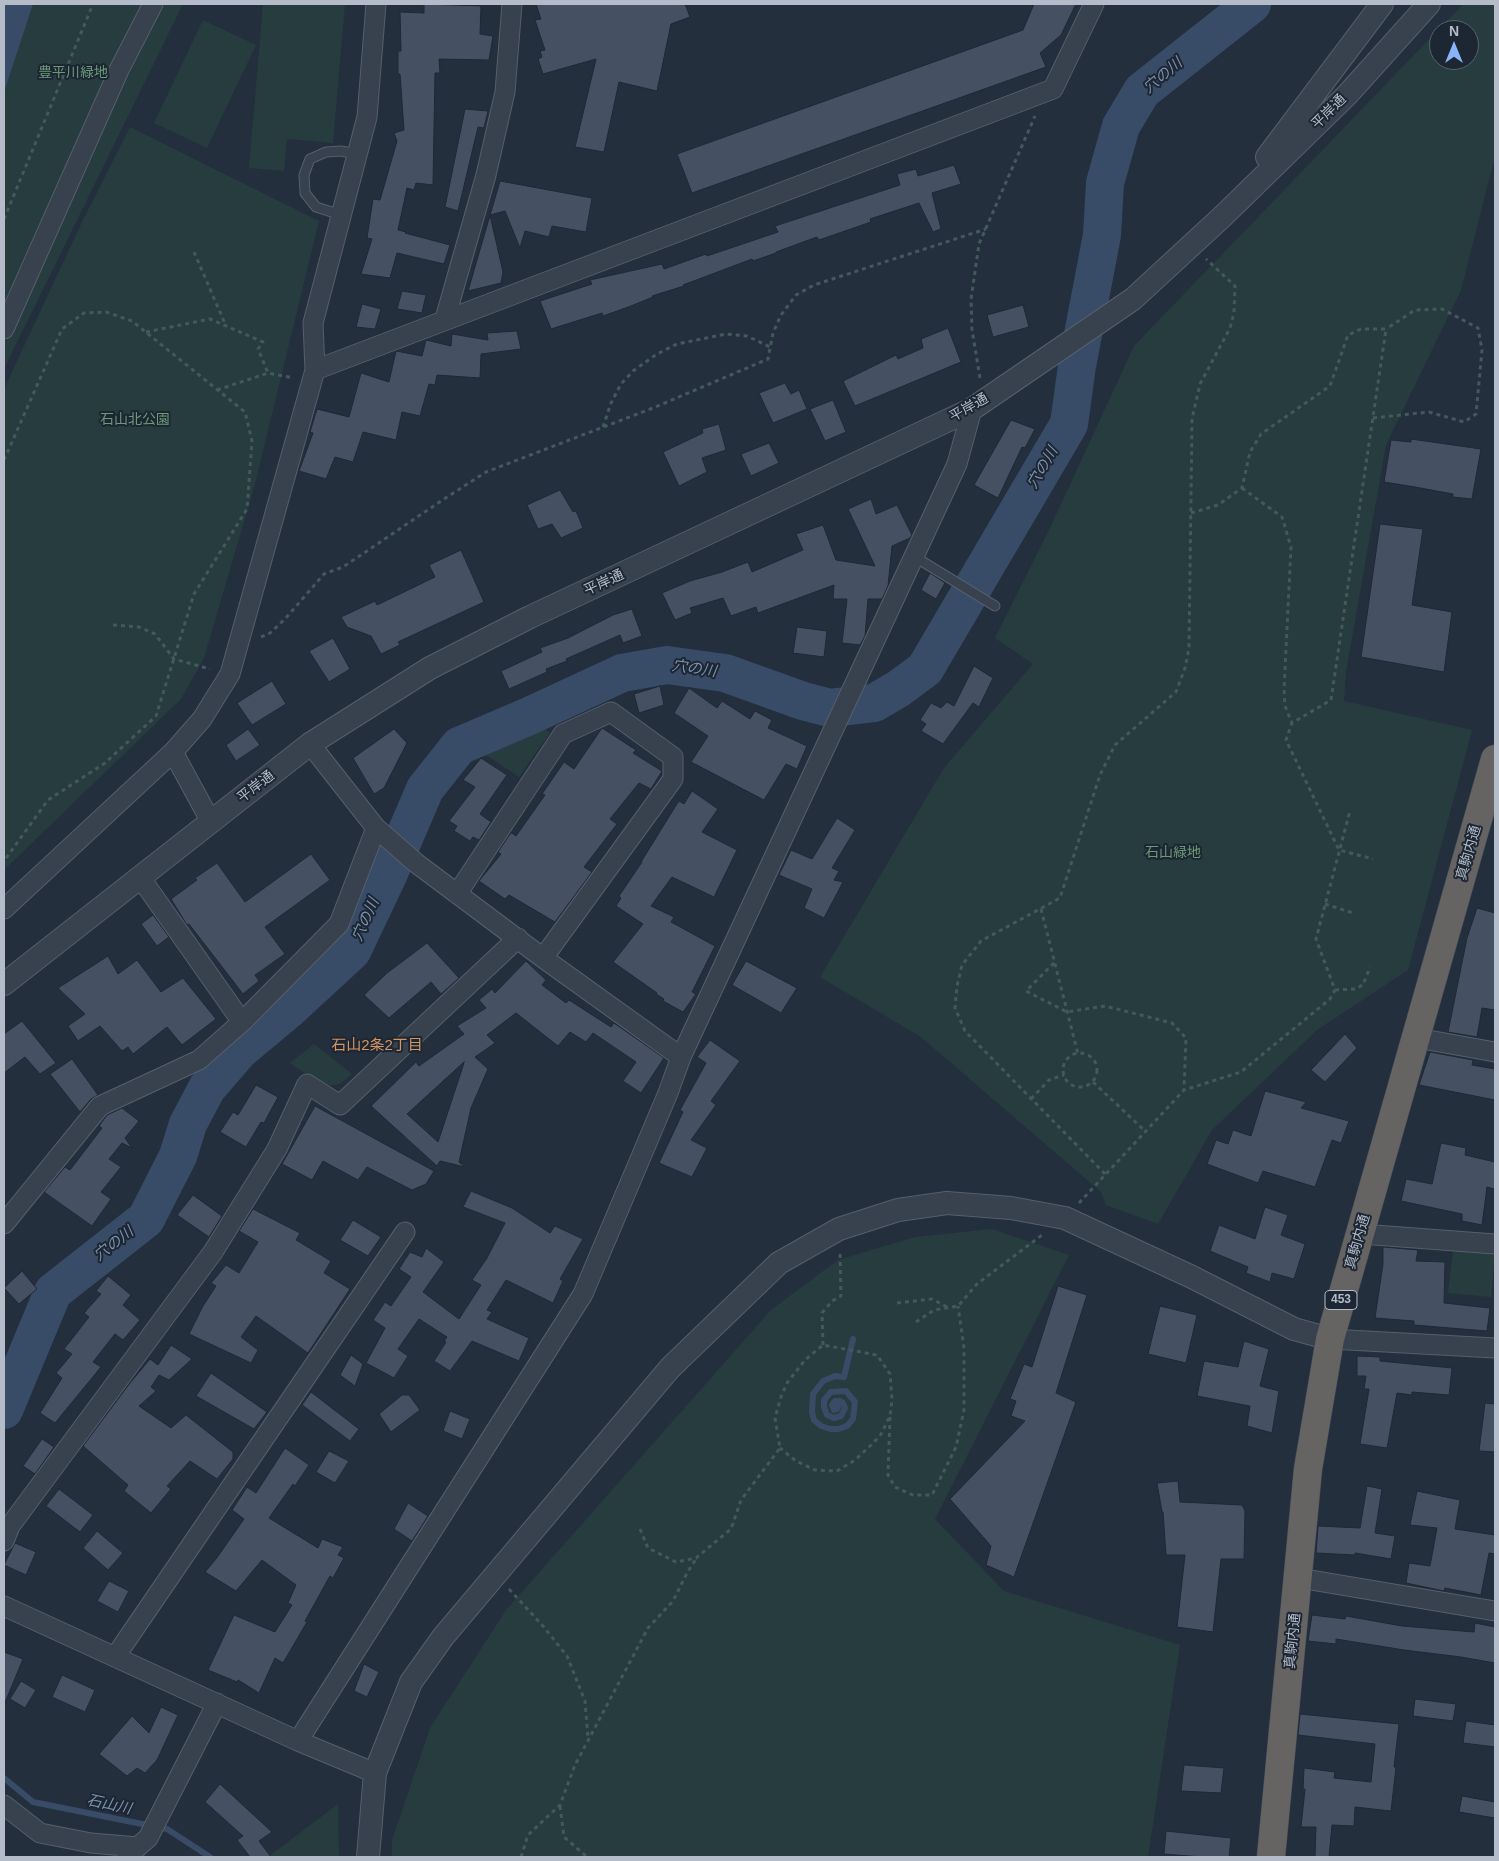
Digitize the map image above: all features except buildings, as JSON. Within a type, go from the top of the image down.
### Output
[{"type":"highway","name":"真駒内通","points":[[1270,1857],[1299,1578],[1308,1469],[1330,1339],[1495,759]]},
{"type":"street","points":[[4,329],[119,70],[153,4]]},
{"type":"street","points":[[4,909],[173,752],[202,719],[230,674],[313,376],[313,324],[367,117],[376,4]]},
{"type":"street","points":[[445,319],[486,175],[505,92],[512,4]]},
{"type":"street","points":[[313,376],[445,319],[1054,89],[1094,4]]},
{"type":"street","name":"平岸通","points":[[1223,216],[1382,4]]},
{"type":"street","name":"平岸通","points":[[4,984],[310,744],[430,668],[530,617],[972,409],[1133,300],[1223,216],[1347,94],[1429,4]]},
{"type":"street","points":[[298,1741],[583,1294],[668,1093],[681,1057],[957,464],[972,409]]},
{"type":"street","points":[[457,894],[563,734],[611,712],[672,757],[673,779],[543,958]]},
{"type":"street","points":[[310,744],[382,833],[416,863],[543,958],[681,1057]]},
{"type":"street","points":[[173,752],[211,822]]},
{"type":"street","points":[[4,1224],[100,1106],[199,1060],[242,1022],[339,924],[382,833]]},
{"type":"street","points":[[140,877],[242,1022]]},
{"type":"street","points":[[4,1541],[10,1526],[213,1252],[277,1149],[307,1084],[340,1105],[518,938]]},
{"type":"street","points":[[1416,1038],[1495,1052]]},
{"type":"street","points":[[368,1857],[375,1773],[411,1682],[443,1637],[670,1368],[779,1263],[839,1230],[898,1210],[947,1203],[1011,1208],[1065,1218],[1192,1277],[1294,1329],[1330,1339],[1495,1348]]},
{"type":"street","points":[[116,1657],[405,1232]]},
{"type":"street","points":[[1360,1234],[1495,1244]]},
{"type":"street","points":[[1299,1578],[1495,1611]]},
{"type":"street","points":[[4,1606],[298,1741],[375,1773]]},
{"type":"street","points":[[4,1805],[40,1833],[91,1843],[138,1847],[160,1816],[217,1703]]},
{"type":"lane","points":[[341,215],[316,207],[305,193],[304,175],[310,159],[326,152],[341,151],[357,154]]},
{"type":"lane","points":[[915,557],[995,606]]},
{"type":"path","points":[[4,219],[94,4]]},
{"type":"path","points":[[980,378],[972,330],[971,299],[979,244],[1036,113]]},
{"type":"path","points":[[237,645],[270,634],[324,574],[343,567],[486,472],[653,408],[768,359],[773,333],[781,315],[796,295],[814,286],[986,229]]},
{"type":"path","points":[[1105,1174],[965,1031],[955,1008],[957,986],[962,965],[981,941],[1060,898],[1100,775],[1114,745],[1176,692],[1185,668],[1189,648],[1192,419],[1200,384],[1230,328],[1234,313],[1235,286],[1191,246]]},
{"type":"path","points":[[194,252],[226,326]]},
{"type":"path","points":[[1191,513],[1218,505],[1242,488],[1250,452],[1261,434],[1330,386],[1348,335],[1361,329],[1386,329],[1414,310],[1442,309],[1478,328],[1482,350],[1476,414],[1464,422],[1429,412],[1373,418]]},
{"type":"path","points":[[4,460],[62,329],[84,313],[106,312],[132,321],[245,412],[252,441],[247,509],[194,594],[156,716],[105,763],[48,800],[4,861]]},
{"type":"path","points":[[145,332],[210,319],[263,342],[258,350],[268,373]]},
{"type":"path","points":[[1373,859],[1339,850],[1286,740],[1292,723],[1331,700],[1386,329]]},
{"type":"path","points":[[602,427],[621,384],[641,365],[677,344],[726,334],[747,336],[770,347]]},
{"type":"path","points":[[217,390],[268,373],[313,376]]},
{"type":"path","points":[[1242,488],[1282,517],[1291,547],[1284,690],[1285,706],[1292,723]]},
{"type":"path","points":[[114,625],[139,627],[155,634],[174,659],[230,674]]},
{"type":"path","points":[[916,1322],[934,1310],[958,1306],[977,1284],[1065,1218],[1184,1090],[1241,1072],[1330,999],[1335,990],[1316,939],[1350,811]]},
{"type":"path","points":[[1325,904],[1353,913]]},
{"type":"path","points":[[1041,908],[1078,1054]]},
{"type":"path","points":[[1054,963],[1026,991],[1067,1012],[1105,1006],[1172,1023],[1186,1038],[1184,1090]]},
{"type":"path","points":[[1335,990],[1355,989],[1363,985],[1370,967]]},
{"type":"path","points":[[1078,1054],[1089,1056],[1094,1060],[1097,1071],[1093,1082],[1084,1087],[1074,1086],[1066,1080],[1064,1075],[1064,1064],[1067,1059],[1078,1054]]},
{"type":"path","points":[[1031,1099],[1049,1080],[1064,1075]]},
{"type":"path","points":[[1093,1082],[1146,1132]]},
{"type":"path","points":[[823,1345],[822,1313],[832,1301],[841,1296],[839,1230]]},
{"type":"path","points":[[897,1303],[932,1299],[949,1308]]},
{"type":"path","points":[[823,1345],[877,1355],[890,1374],[892,1398],[888,1475],[895,1487],[913,1495],[932,1495],[956,1448],[964,1410],[964,1348],[958,1306]]},
{"type":"path","points":[[823,1345],[805,1360],[787,1383],[775,1418],[780,1448],[796,1462],[815,1470],[837,1471],[856,1460],[880,1436],[890,1416]]},
{"type":"path","points":[[521,1857],[528,1835],[560,1805],[575,1765],[648,1628],[673,1601],[696,1558],[731,1529],[741,1500],[780,1448]]},
{"type":"path","points":[[640,1529],[648,1548],[676,1562],[696,1558]]},
{"type":"path","points":[[496,1575],[543,1626],[566,1656],[585,1701],[588,1739]]},
{"type":"path","points":[[560,1805],[564,1837],[587,1857]]},
{"type":"green space","name":"豊平川緑地","points":[[4,4],[183,4],[4,369]]},
{"type":"green space","points":[[263,4],[345,4],[333,143],[287,139],[284,171],[249,168]]},
{"type":"green space","name":"石山緑地","points":[[1463,4],[1495,4],[1495,156],[1461,290],[1386,445],[1346,672],[1344,701],[1472,730],[1408,970],[1317,1030],[1212,1130],[1158,1224],[1106,1205],[1101,1192],[921,1037],[820,977],[944,768],[1033,664],[995,638],[1049,530],[1134,346],[1429,39],[1429,70],[1479,70],[1479,20],[1448,20]]},
{"type":"green space","points":[[203,20],[256,45],[207,148],[154,123]]},
{"type":"green space","name":"石山北公園","points":[[130,127],[319,221],[255,484],[204,658],[181,699],[4,870],[4,389],[82,222]]},
{"type":"green space","points":[[542,726],[550,733],[519,777],[483,753]]},
{"type":"green space","points":[[314,1044],[352,1074],[340,1084],[329,1086],[315,1080],[290,1063]]},
{"type":"green space","points":[[992,1229],[1069,1255],[935,1519],[1004,1591],[1180,1645],[1148,1857],[392,1857],[392,1840],[430,1728],[506,1610],[771,1310],[838,1260],[915,1237]]},
{"type":"green space","points":[[1453,1250],[1495,1253],[1491,1297],[1448,1293]]},
{"type":"green space","points":[[338,1804],[339,1857],[268,1857]]},
{"type":"water","points":[[4,4],[33,4],[4,92]]},
{"type":"waterway","name":"穴の川","points":[[4,1410],[53,1292],[146,1219],[178,1156],[188,1124],[207,1088],[239,1051],[287,1011],[352,951],[389,873],[425,789],[459,746],[622,673],[667,665],[725,673],[803,701],[830,708],[874,703],[898,689],[925,669],[1069,424],[1077,366],[1102,235],[1105,183],[1121,126],[1142,91],[1252,4]]},
{"type":"waterway","points":[[835,1406],[838,1407],[834,1410],[832,1405],[835,1401],[840,1401],[845,1408],[841,1416],[834,1418],[827,1415],[824,1407],[824,1400],[831,1392],[846,1391],[855,1402],[853,1419],[847,1426],[830,1429],[821,1426],[814,1420],[812,1412],[813,1394],[823,1381],[835,1376],[844,1377],[853,1339]]},
{"type":"waterway","name":"石山川","points":[[4,1778],[33,1802],[167,1829],[210,1857]]},
{"type":"district","name":"石山2条2丁目","points":[[377,1046]]}]
